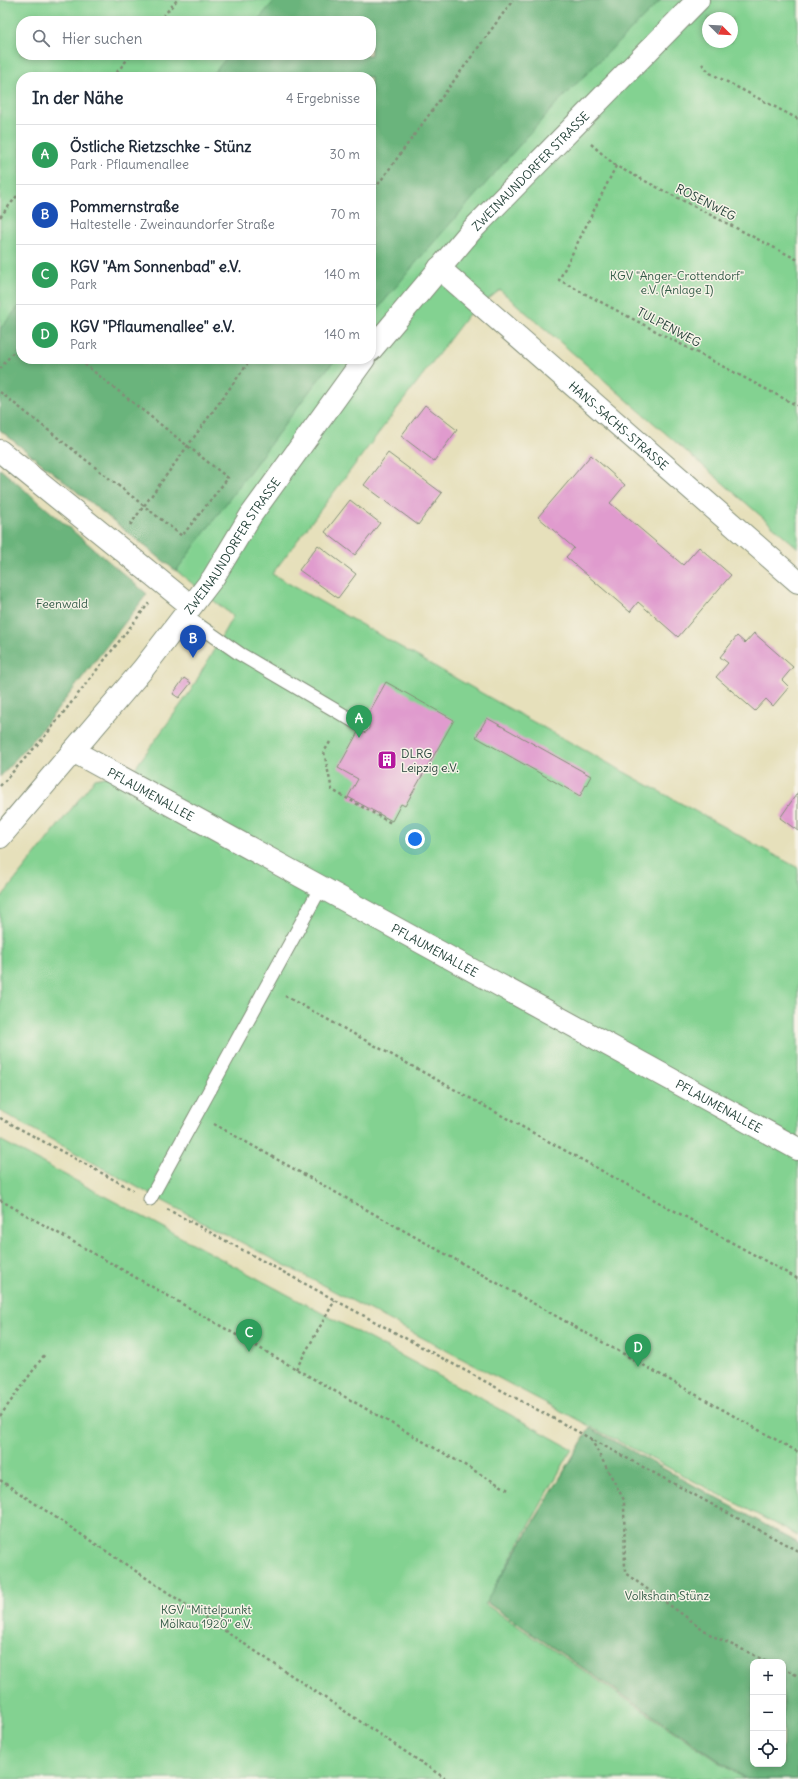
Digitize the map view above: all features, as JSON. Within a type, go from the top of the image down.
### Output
[{"type":"street","name":"ZWEINAUNDORFER STRASSE","points":[[376,344],[471,231],[698,0]]},
{"type":"street","name":"HANS-SACHS-STRASSE","points":[[439,268],[798,582]]},
{"type":"street","name":"ZWEINAUNDORFER STRASSE","points":[[0,837],[143,669],[213,578],[251,516],[360,364]]},
{"type":"street","points":[[0,451],[164,584],[188,610]]},
{"type":"street","name":"PFLAUMENALLEE","points":[[73,751],[798,1149]]},
{"type":"lane","points":[[188,610],[240,654],[362,726]]},
{"type":"lane","points":[[150,1199],[321,887]]},
{"type":"path","points":[[163,16],[177,0]]},
{"type":"path","points":[[376,187],[513,0]]},
{"type":"path","points":[[117,72],[127,60]]},
{"type":"path","points":[[702,64],[710,72],[798,119]]},
{"type":"path","name":"ROSENWEG","points":[[607,158],[616,166],[798,260]]},
{"type":"path","name":"TULPENWEG","points":[[616,166],[559,280],[798,406]]},
{"type":"path","points":[[0,217],[16,197]]},
{"type":"path","points":[[0,369],[16,348]]},
{"type":"path","points":[[0,392],[182,536],[228,478],[84,364]]},
{"type":"path","points":[[116,546],[143,506],[247,364]]},
{"type":"path","points":[[0,786],[46,735],[164,584]]},
{"type":"path","points":[[330,742],[324,752],[332,790],[392,823]]},
{"type":"path","points":[[267,986],[798,1279]]},
{"type":"path","points":[[196,1114],[798,1452]]},
{"type":"path","points":[[0,1118],[116,1181]]},
{"type":"path","points":[[0,1200],[510,1491]]},
{"type":"path","points":[[203,1228],[798,1551]]},
{"type":"path","points":[[296,1369],[335,1300]]},
{"type":"path","points":[[0,1416],[44,1354]]},
{"type":"path","points":[[591,1439],[624,1500],[625,1573],[711,1635],[763,1659]]},
{"type":"path","points":[[0,1480],[446,1779]]},
{"type":"path","points":[[786,1670],[798,1676]]},
{"type":"green space","name":"KGV \"Anger-Crottendorf\" e.V. (Anlage I)","points":[[0,0],[798,0],[798,548],[500,290],[468,315],[272,574],[501,704],[798,868],[798,1536],[146,1192],[0,1111],[0,899],[95,779],[133,771],[190,692],[233,616],[0,430]]},
{"type":"green space","points":[[275,0],[661,0],[555,105],[419,259],[376,311],[376,72],[214,72],[225,60],[376,60],[376,16],[261,16]]},
{"type":"green space","points":[[16,310],[16,364],[332,364],[314,385],[176,571],[0,430],[0,329]]},
{"type":"green space","name":"Feenwald","points":[[0,469],[147,594],[47,723],[0,777]]},
{"type":"green space","name":"KGV \"Mittelpunkt Mölkau 1920\" e.V.","points":[[0,1140],[572,1449],[495,1586],[590,1428],[798,1543],[798,1779],[746,1779],[486,1602],[485,1604],[744,1779],[0,1779]]},
{"type":"green space","name":"Volkshain Stünz","points":[[590,1428],[798,1543],[798,1779],[746,1779],[486,1602]]},
{"type":"building","points":[[425,405],[457,430],[434,461],[401,436]]},
{"type":"building","points":[[388,453],[442,493],[418,525],[364,485]]},
{"type":"building","points":[[591,455],[625,485],[610,503],[683,565],[699,547],[731,575],[678,637],[638,602],[630,612],[566,557],[574,548],[538,517]]},
{"type":"building","points":[[350,500],[380,523],[355,555],[325,532]]},
{"type":"building","points":[[318,545],[356,574],[338,598],[299,570]]},
{"type":"building","points":[[754,633],[793,667],[782,680],[789,687],[773,706],[766,699],[755,711],[716,677],[728,663],[720,657],[737,636],[745,643]]},
{"type":"building","points":[[184,678],[191,683],[179,698],[173,694]]},
{"type":"building","name":"DLRG Leipzig e.V.","points":[[386,682],[454,720],[405,806],[401,804],[392,821],[348,797],[358,779],[338,768]]},
{"type":"building","points":[[487,718],[591,776],[580,796],[476,737]]},
{"type":"building","points":[[798,792],[798,831],[780,818]]},
{"type":"place","name":"Pommernstraße","points":[[193,658]]},
{"type":"place","name":"Östliche Rietzschke - Stünz","points":[[359,738]]},
{"type":"place","name":"DLRG Leipzig e.V.","points":[[387,760]]},
{"type":"place","name":"KGV \"Am Sonnenbad\" e.V.","points":[[249,1352]]},
{"type":"place","name":"KGV \"Pflaumenallee\" e.V.","points":[[638,1367]]}]
